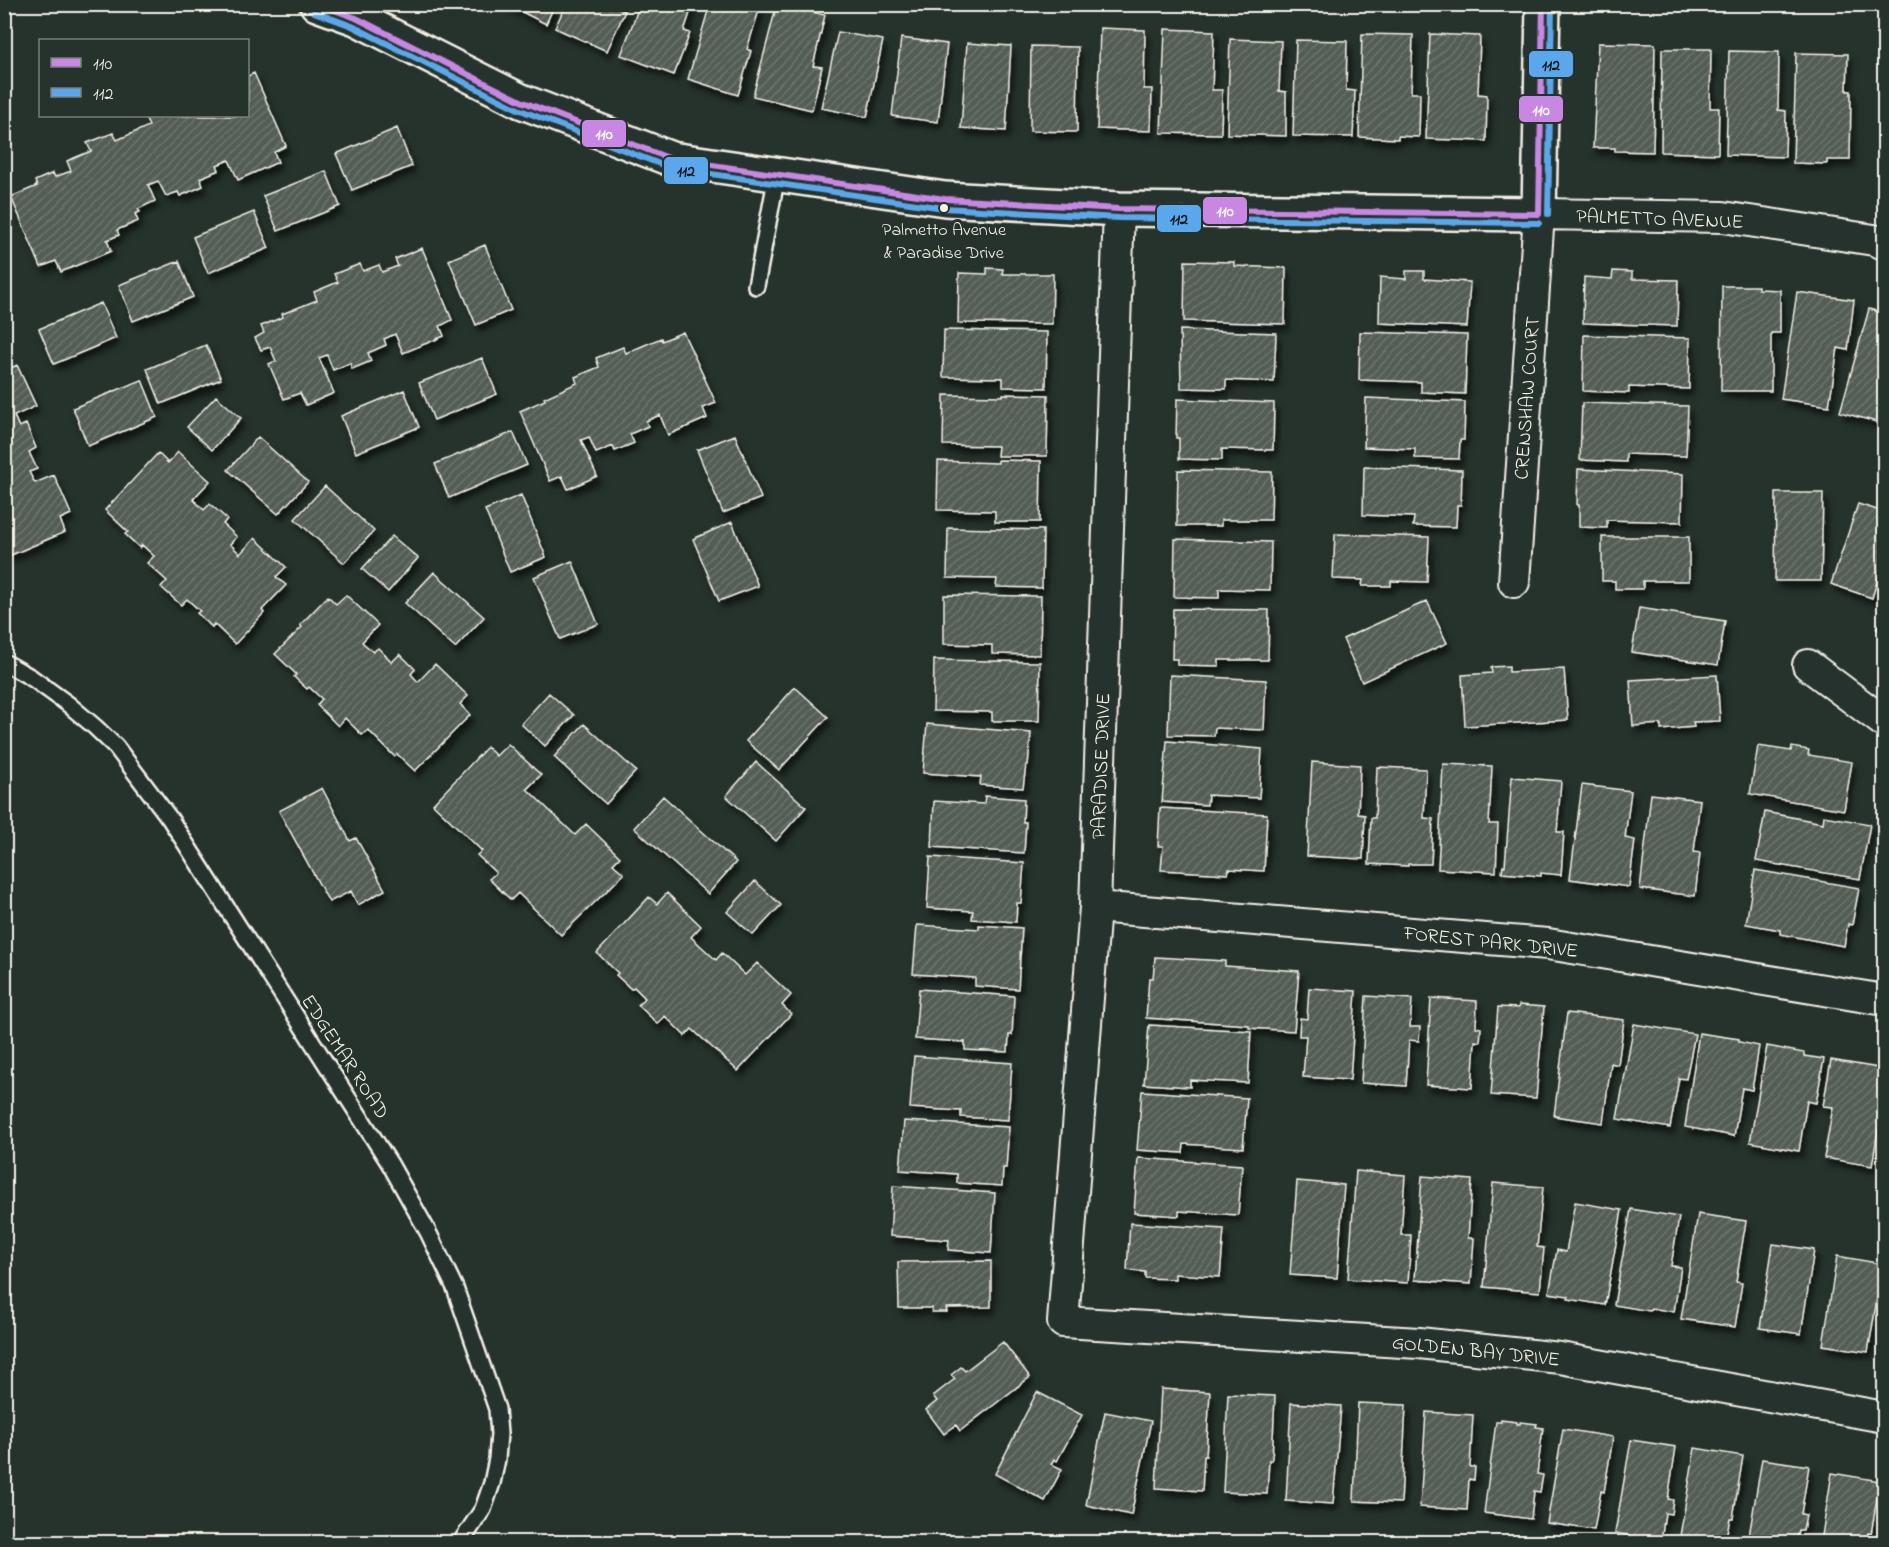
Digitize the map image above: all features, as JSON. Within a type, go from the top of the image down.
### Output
[{"type":"street","name":"PALMETTO AVENUE","points":[[317,4],[356,18],[521,100],[671,159],[945,200],[1119,209],[1723,217],[1874,240],[1884,244]]},
{"type":"street","points":[[1539,214],[1543,4]]},
{"type":"street","name":"PARADISE DRIVE","points":[[1064,1322],[1095,907],[1119,209]]},
{"type":"street","name":"CRENSHAW COURT","points":[[1514,582],[1539,214]]},
{"type":"street","points":[[1808,665],[1884,722]]},
{"type":"street","name":"FOREST PARK DRIVE","points":[[1095,907],[1548,944],[1884,1000]]},
{"type":"street","name":"GOLDEN BAY DRIVE","points":[[1064,1322],[1419,1343],[1560,1358],[1884,1417]]},
{"type":"lane","points":[[756,286],[777,175]]},
{"type":"lane","name":"EDGEMAR ROAD","points":[[4,662],[32,678],[95,727],[116,747],[170,819],[390,1164],[428,1232],[455,1288],[486,1375],[497,1418],[498,1451],[492,1483],[483,1509],[461,1542]]},
{"type":"building","points":[[506,4],[555,4],[546,24]]},
{"type":"building","points":[[566,4],[621,4],[619,9],[625,11],[607,51],[555,28]]},
{"type":"building","points":[[640,4],[693,4],[684,31],[690,33],[674,75],[621,55]]},
{"type":"building","points":[[710,4],[761,4],[747,49],[751,51],[738,95],[688,79]]},
{"type":"building","points":[[777,4],[825,15],[813,66],[822,67],[812,110],[753,96]]},
{"type":"building","points":[[1100,28],[1145,30],[1144,89],[1152,89],[1151,131],[1097,129]]},
{"type":"building","points":[[1165,29],[1214,31],[1212,90],[1222,90],[1221,134],[1161,133]]},
{"type":"building","points":[[838,32],[883,40],[867,117],[821,108]]},
{"type":"building","points":[[1362,34],[1413,35],[1411,93],[1420,93],[1419,137],[1398,136],[1398,139],[1359,137]]},
{"type":"building","points":[[1430,34],[1480,36],[1478,94],[1487,95],[1486,141],[1426,139]]},
{"type":"building","points":[[901,38],[947,44],[938,122],[892,116]]},
{"type":"building","points":[[1230,39],[1281,41],[1279,91],[1286,92],[1286,136],[1227,134]]},
{"type":"building","points":[[1296,40],[1347,41],[1346,90],[1355,91],[1353,137],[1293,136]]},
{"type":"building","points":[[967,43],[1011,46],[1006,131],[961,128]]},
{"type":"building","points":[[1598,43],[1655,44],[1653,152],[1593,148]]},
{"type":"building","points":[[1031,46],[1078,47],[1077,132],[1030,131]]},
{"type":"building","points":[[1662,49],[1711,49],[1710,108],[1719,108],[1718,154],[1661,152]]},
{"type":"building","points":[[1729,51],[1779,52],[1778,110],[1786,111],[1785,157],[1726,155]]},
{"type":"building","points":[[1796,53],[1848,54],[1847,91],[1851,91],[1850,160],[1827,160],[1827,164],[1793,163]]},
{"type":"building","points":[[254,73],[286,146],[274,152],[278,162],[238,180],[229,160],[217,165],[219,170],[200,178],[203,186],[180,196],[178,192],[166,196],[158,181],[148,185],[155,201],[138,209],[140,212],[135,214],[138,221],[117,230],[119,235],[107,240],[111,251],[61,272],[56,261],[41,267],[11,197],[37,186],[35,181],[53,173],[55,177],[71,171],[67,161],[91,151],[87,143],[113,133],[117,140],[149,126],[145,118],[249,117],[249,76]]},
{"type":"building","points":[[397,128],[412,166],[352,190],[336,154]]},
{"type":"building","points":[[326,171],[340,206],[278,231],[263,196]]},
{"type":"building","points":[[254,212],[269,248],[208,273],[193,237]]},
{"type":"building","points":[[485,245],[511,310],[476,325],[449,260]]},
{"type":"building","points":[[422,248],[452,320],[440,326],[444,336],[403,353],[395,334],[384,339],[386,345],[368,353],[371,361],[352,369],[350,363],[333,370],[327,355],[319,358],[334,393],[306,405],[300,393],[284,399],[269,364],[276,361],[270,347],[261,350],[255,338],[264,333],[261,326],[283,317],[282,314],[317,300],[314,292],[338,282],[334,274],[360,264],[363,271],[379,265],[382,272],[398,266],[395,259]]},
{"type":"building","points":[[179,261],[193,297],[133,321],[119,285]]},
{"type":"building","points":[[1185,261],[1234,262],[1234,266],[1286,268],[1285,324],[1184,321]]},
{"type":"building","points":[[987,268],[1003,269],[1002,274],[1053,274],[1052,324],[958,323],[959,273],[987,274]]},
{"type":"building","points":[[1406,271],[1424,271],[1424,279],[1470,282],[1467,327],[1379,323],[1380,277],[1406,279]]},
{"type":"building","points":[[1613,271],[1632,272],[1632,279],[1678,280],[1677,326],[1583,323],[1584,277],[1612,279]]},
{"type":"building","points":[[1722,286],[1758,286],[1758,289],[1780,290],[1780,333],[1771,333],[1771,391],[1721,391]]},
{"type":"building","points":[[1797,292],[1854,300],[1848,350],[1838,348],[1829,406],[1781,399]]},
{"type":"building","points":[[101,303],[116,338],[54,364],[39,329]]},
{"type":"building","points":[[1869,309],[1884,313],[1884,424],[1840,412]]},
{"type":"building","points":[[944,330],[1047,332],[1046,388],[1003,387],[1003,378],[943,377]]},
{"type":"building","points":[[1180,330],[1276,333],[1274,382],[1226,380],[1226,389],[1181,388]]},
{"type":"building","points":[[683,332],[716,403],[703,408],[707,418],[668,435],[660,415],[646,421],[648,426],[630,434],[634,443],[615,451],[613,446],[596,453],[589,437],[581,440],[597,476],[568,489],[562,476],[550,481],[520,411],[577,383],[575,377],[599,367],[596,358],[623,347],[626,353],[661,338],[662,341]]},
{"type":"building","points":[[1360,332],[1467,335],[1465,394],[1421,392],[1421,382],[1359,380]]},
{"type":"building","points":[[1584,335],[1690,338],[1689,389],[1629,387],[1629,393],[1583,391]]},
{"type":"building","points":[[206,345],[221,379],[161,404],[147,369]]},
{"type":"building","points":[[482,358],[497,394],[434,420],[419,383]]},
{"type":"building","points":[[4,359],[9,369],[17,365],[36,406],[14,416],[19,427],[26,424],[36,448],[29,452],[37,469],[29,472],[35,483],[54,475],[71,514],[60,519],[65,532],[4,558]]},
{"type":"building","points":[[142,380],[157,417],[88,446],[73,408]]},
{"type":"building","points":[[404,390],[419,427],[356,453],[341,416]]},
{"type":"building","points":[[1003,394],[1048,395],[1047,456],[997,456],[998,446],[943,445],[944,395],[1003,396]]},
{"type":"building","points":[[216,396],[241,418],[212,450],[187,427]]},
{"type":"building","points":[[1366,398],[1465,402],[1464,440],[1460,440],[1459,459],[1415,458],[1415,449],[1364,447]]},
{"type":"building","points":[[1177,399],[1274,403],[1273,450],[1222,449],[1222,460],[1179,459],[1179,438],[1176,438]]},
{"type":"building","points":[[1582,403],[1688,406],[1686,456],[1626,454],[1626,462],[1580,460]]},
{"type":"building","points":[[513,432],[527,465],[449,498],[435,464]]},
{"type":"building","points":[[735,435],[761,498],[723,513],[697,450]]},
{"type":"building","points":[[258,437],[308,482],[278,514],[228,470]]},
{"type":"building","points":[[178,452],[210,481],[193,499],[204,510],[210,504],[227,519],[223,524],[237,537],[230,544],[240,554],[255,538],[286,567],[276,577],[286,585],[262,610],[264,613],[235,644],[214,624],[212,627],[197,613],[200,611],[187,599],[181,605],[161,587],[167,581],[147,563],[154,556],[142,545],[140,548],[125,534],[128,532],[105,510],[158,453],[168,463]]},
{"type":"building","points":[[998,460],[1041,461],[1040,522],[995,522],[995,511],[937,510],[938,461],[998,463]]},
{"type":"building","points":[[1364,467],[1462,470],[1461,505],[1457,505],[1456,527],[1413,526],[1414,517],[1363,515]]},
{"type":"building","points":[[1578,469],[1683,474],[1682,522],[1607,520],[1607,528],[1579,527]]},
{"type":"building","points":[[1178,470],[1272,472],[1271,520],[1221,520],[1221,526],[1177,526]]},
{"type":"building","points":[[325,486],[374,531],[344,563],[295,519]]},
{"type":"building","points":[[1776,493],[1823,493],[1821,581],[1775,581]]},
{"type":"building","points":[[521,495],[546,557],[510,572],[485,510]]},
{"type":"building","points":[[1858,504],[1884,512],[1884,559],[1872,598],[1831,584]]},
{"type":"building","points":[[732,522],[758,586],[719,601],[693,539]]},
{"type":"building","points":[[948,528],[1043,530],[1042,588],[996,587],[997,579],[947,578]]},
{"type":"building","points":[[1335,534],[1429,537],[1427,582],[1391,581],[1391,586],[1362,586],[1363,580],[1333,579]]},
{"type":"building","points":[[392,536],[418,558],[388,592],[362,569]]},
{"type":"building","points":[[1602,537],[1689,537],[1689,581],[1643,581],[1643,589],[1615,589],[1615,581],[1602,581]]},
{"type":"building","points":[[1175,539],[1271,542],[1270,590],[1219,589],[1219,598],[1174,597]]},
{"type":"building","points":[[572,561],[598,624],[560,639],[534,577]]},
{"type":"building","points":[[434,572],[484,617],[455,648],[405,603]]},
{"type":"building","points":[[346,595],[378,625],[362,642],[373,652],[378,648],[392,662],[400,654],[415,669],[411,674],[418,682],[435,664],[468,696],[460,704],[470,715],[415,771],[397,754],[394,756],[368,730],[362,735],[345,718],[338,726],[317,705],[322,699],[294,677],[296,674],[275,654],[328,596],[336,604]]},
{"type":"building","points":[[944,595],[1041,596],[1040,655],[992,654],[992,645],[944,644]]},
{"type":"building","points":[[1427,601],[1447,643],[1362,682],[1343,639]]},
{"type":"building","points":[[1639,608],[1725,621],[1718,665],[1632,652]]},
{"type":"building","points":[[1173,609],[1269,610],[1268,660],[1219,660],[1219,666],[1177,665],[1177,659],[1172,659]]},
{"type":"building","points":[[1884,619],[1884,636],[1876,628]]},
{"type":"building","points":[[934,660],[1040,662],[1039,721],[992,721],[992,712],[933,711]]},
{"type":"building","points":[[1509,666],[1509,672],[1564,669],[1568,720],[1465,726],[1462,675],[1492,673],[1491,667]]},
{"type":"building","points":[[1170,675],[1266,680],[1264,730],[1215,728],[1214,736],[1168,735]]},
{"type":"building","points":[[1717,675],[1720,721],[1693,722],[1694,727],[1661,730],[1661,724],[1633,726],[1630,680]]},
{"type":"building","points":[[795,687],[828,717],[779,770],[746,741]]},
{"type":"building","points":[[549,693],[574,715],[545,746],[521,724]]},
{"type":"building","points":[[584,724],[636,771],[606,804],[554,757]]},
{"type":"building","points":[[927,724],[1031,733],[1023,788],[980,785],[981,777],[923,773]]},
{"type":"building","points":[[1167,741],[1262,749],[1259,798],[1208,795],[1207,805],[1162,802]]},
{"type":"building","points":[[508,744],[541,775],[527,789],[575,835],[586,824],[620,857],[613,864],[624,874],[561,935],[518,893],[511,900],[489,879],[496,873],[477,855],[482,851],[433,804],[487,747],[496,756]]},
{"type":"building","points":[[1758,746],[1791,751],[1792,747],[1809,750],[1808,755],[1852,762],[1844,810],[1750,794]]},
{"type":"building","points":[[756,762],[806,807],[776,841],[726,796]]},
{"type":"building","points":[[1312,762],[1360,765],[1358,814],[1365,815],[1363,859],[1307,856]]},
{"type":"building","points":[[1443,764],[1492,766],[1489,824],[1498,824],[1496,872],[1438,869]]},
{"type":"building","points":[[1377,767],[1426,769],[1424,818],[1433,819],[1431,864],[1408,864],[1408,866],[1369,864],[1371,818],[1375,818]]},
{"type":"building","points":[[1512,777],[1561,781],[1557,832],[1564,832],[1561,875],[1502,873],[1503,866],[1505,866]]},
{"type":"building","points":[[1582,785],[1631,791],[1625,838],[1635,840],[1629,887],[1570,879]]},
{"type":"building","points":[[322,788],[350,841],[356,838],[385,890],[358,905],[351,891],[329,902],[279,811]]},
{"type":"building","points":[[1651,794],[1700,800],[1694,852],[1700,853],[1695,896],[1640,889]]},
{"type":"building","points":[[663,796],[736,862],[708,894],[634,828]]},
{"type":"building","points":[[985,796],[1024,799],[1023,822],[1026,822],[1024,853],[932,847],[934,801],[984,804]]},
{"type":"building","points":[[1160,808],[1267,814],[1264,871],[1229,869],[1228,874],[1161,870],[1163,846],[1158,846]]},
{"type":"building","points":[[1765,812],[1823,823],[1824,816],[1870,824],[1860,879],[1756,861]]},
{"type":"building","points":[[930,857],[1024,863],[1021,903],[1017,903],[1016,922],[972,919],[973,911],[927,908]]},
{"type":"building","points":[[1755,870],[1859,888],[1852,925],[1848,924],[1844,946],[1780,934],[1780,930],[1746,924]]},
{"type":"building","points":[[755,881],[781,905],[753,935],[727,912]]},
{"type":"building","points":[[667,893],[701,926],[691,937],[716,960],[722,953],[745,975],[757,963],[791,995],[782,1005],[791,1014],[738,1071],[692,1029],[685,1036],[665,1016],[658,1024],[638,1005],[645,998],[616,975],[618,973],[597,953],[649,897],[657,904]]},
{"type":"building","points":[[917,925],[979,929],[979,925],[1022,928],[1018,989],[975,986],[975,978],[913,974]]},
{"type":"building","points":[[1155,957],[1225,961],[1225,966],[1299,971],[1294,1031],[1249,1028],[1249,1025],[1146,1018],[1149,978],[1153,978]]},
{"type":"building","points":[[1309,988],[1356,991],[1350,1080],[1303,1077],[1306,1036],[1299,1036],[1300,1018],[1307,1019]]},
{"type":"building","points":[[919,989],[1014,996],[1012,1035],[1009,1035],[1008,1052],[965,1050],[965,1042],[915,1039]]},
{"type":"building","points":[[1366,996],[1412,999],[1410,1027],[1420,1027],[1419,1041],[1409,1040],[1406,1086],[1361,1083]]},
{"type":"building","points":[[1431,998],[1477,1001],[1476,1027],[1481,1028],[1480,1042],[1475,1041],[1472,1088],[1426,1085]]},
{"type":"building","points":[[1519,1005],[1544,1007],[1536,1098],[1491,1095],[1498,1007],[1518,1008]]},
{"type":"building","points":[[1567,1013],[1624,1020],[1618,1065],[1611,1063],[1603,1123],[1554,1116]]},
{"type":"building","points":[[1634,1024],[1695,1034],[1686,1079],[1679,1078],[1670,1128],[1617,1119]]},
{"type":"building","points":[[1149,1025],[1251,1031],[1248,1083],[1190,1080],[1190,1087],[1144,1084]]},
{"type":"building","points":[[1699,1033],[1739,1039],[1739,1042],[1759,1046],[1752,1090],[1742,1088],[1734,1136],[1685,1127]]},
{"type":"building","points":[[1767,1046],[1824,1059],[1816,1103],[1807,1101],[1799,1151],[1750,1142]]},
{"type":"building","points":[[914,1056],[1012,1063],[1008,1120],[961,1117],[961,1111],[910,1108]]},
{"type":"building","points":[[1831,1060],[1884,1069],[1884,1095],[1872,1166],[1824,1158],[1833,1107],[1823,1106]]},
{"type":"building","points":[[1142,1091],[1247,1098],[1243,1148],[1184,1144],[1183,1153],[1137,1150]]},
{"type":"building","points":[[904,1121],[1009,1127],[1006,1168],[1003,1168],[1002,1186],[957,1183],[957,1174],[900,1170]]},
{"type":"building","points":[[1138,1158],[1242,1165],[1238,1215],[1179,1211],[1179,1216],[1134,1213]]},
{"type":"building","points":[[1356,1171],[1405,1175],[1401,1235],[1411,1235],[1408,1283],[1348,1279]]},
{"type":"building","points":[[1422,1176],[1472,1180],[1468,1238],[1474,1238],[1471,1284],[1415,1280]]},
{"type":"building","points":[[1297,1181],[1344,1185],[1337,1278],[1290,1275]]},
{"type":"building","points":[[1493,1183],[1543,1187],[1537,1247],[1544,1248],[1540,1292],[1484,1287]]},
{"type":"building","points":[[893,1186],[995,1193],[991,1253],[948,1250],[949,1240],[890,1236]]},
{"type":"building","points":[[1575,1202],[1622,1210],[1605,1305],[1568,1299],[1569,1296],[1549,1293],[1557,1250],[1566,1252]]},
{"type":"building","points":[[1631,1209],[1679,1217],[1671,1266],[1681,1267],[1674,1312],[1614,1305]]},
{"type":"building","points":[[1698,1214],[1746,1221],[1736,1282],[1742,1283],[1735,1327],[1681,1319]]},
{"type":"building","points":[[1130,1223],[1224,1229],[1220,1277],[1175,1274],[1175,1279],[1145,1278],[1145,1272],[1127,1270]]},
{"type":"building","points":[[1773,1244],[1814,1250],[1801,1334],[1760,1328]]},
{"type":"building","points":[[1837,1256],[1883,1264],[1868,1352],[1823,1345]]},
{"type":"building","points":[[991,1261],[991,1307],[946,1308],[947,1312],[932,1312],[932,1308],[899,1308],[898,1262]]},
{"type":"building","points":[[1003,1342],[1030,1377],[960,1431],[956,1425],[944,1434],[926,1410],[937,1401],[933,1396],[955,1379],[951,1375],[961,1367],[965,1371]]},
{"type":"building","points":[[1161,1389],[1210,1392],[1202,1491],[1156,1488]]},
{"type":"building","points":[[1037,1392],[1082,1415],[1057,1461],[1054,1459],[1051,1464],[1062,1469],[1045,1501],[995,1474]]},
{"type":"building","points":[[1228,1394],[1275,1396],[1272,1460],[1269,1460],[1267,1494],[1223,1492]]},
{"type":"building","points":[[1291,1403],[1341,1406],[1333,1504],[1286,1501]]},
{"type":"building","points":[[1358,1403],[1406,1405],[1401,1503],[1354,1501]]},
{"type":"building","points":[[1105,1412],[1151,1421],[1131,1515],[1086,1505]]},
{"type":"building","points":[[1426,1412],[1473,1415],[1470,1467],[1475,1467],[1474,1480],[1469,1479],[1467,1510],[1420,1507]]},
{"type":"building","points":[[1501,1420],[1517,1422],[1517,1424],[1520,1422],[1537,1424],[1536,1427],[1543,1428],[1537,1474],[1543,1475],[1540,1492],[1534,1491],[1531,1519],[1484,1513],[1496,1422],[1501,1422]]},
{"type":"building","points":[[1563,1429],[1613,1437],[1604,1492],[1601,1491],[1594,1530],[1547,1523]]},
{"type":"building","points":[[1631,1440],[1676,1447],[1668,1499],[1673,1500],[1671,1514],[1665,1513],[1661,1541],[1615,1533]]},
{"type":"building","points":[[1695,1448],[1743,1456],[1733,1518],[1730,1518],[1725,1542],[1679,1542]]},
{"type":"building","points":[[1762,1459],[1809,1466],[1801,1514],[1806,1515],[1803,1530],[1799,1530],[1796,1542],[1748,1542]]},
{"type":"building","points":[[1832,1473],[1880,1481],[1871,1534],[1868,1533],[1866,1542],[1821,1542]]},
{"type":"transit line","name":"110","points":[[318,4],[356,18],[521,101],[671,159],[945,199],[1119,209],[1539,214]]},
{"type":"transit line","name":"110","points":[[1539,214],[1543,4]]},
{"type":"transit line","name":"112","points":[[1548,214],[1552,4]]},
{"type":"transit line","name":"112","points":[[314,12],[352,26],[518,109],[670,168],[944,208],[1119,218],[1539,223]]},
{"type":"place","name":"Palmetto Avenue & Paradise Drive","points":[[944,208]]}]
